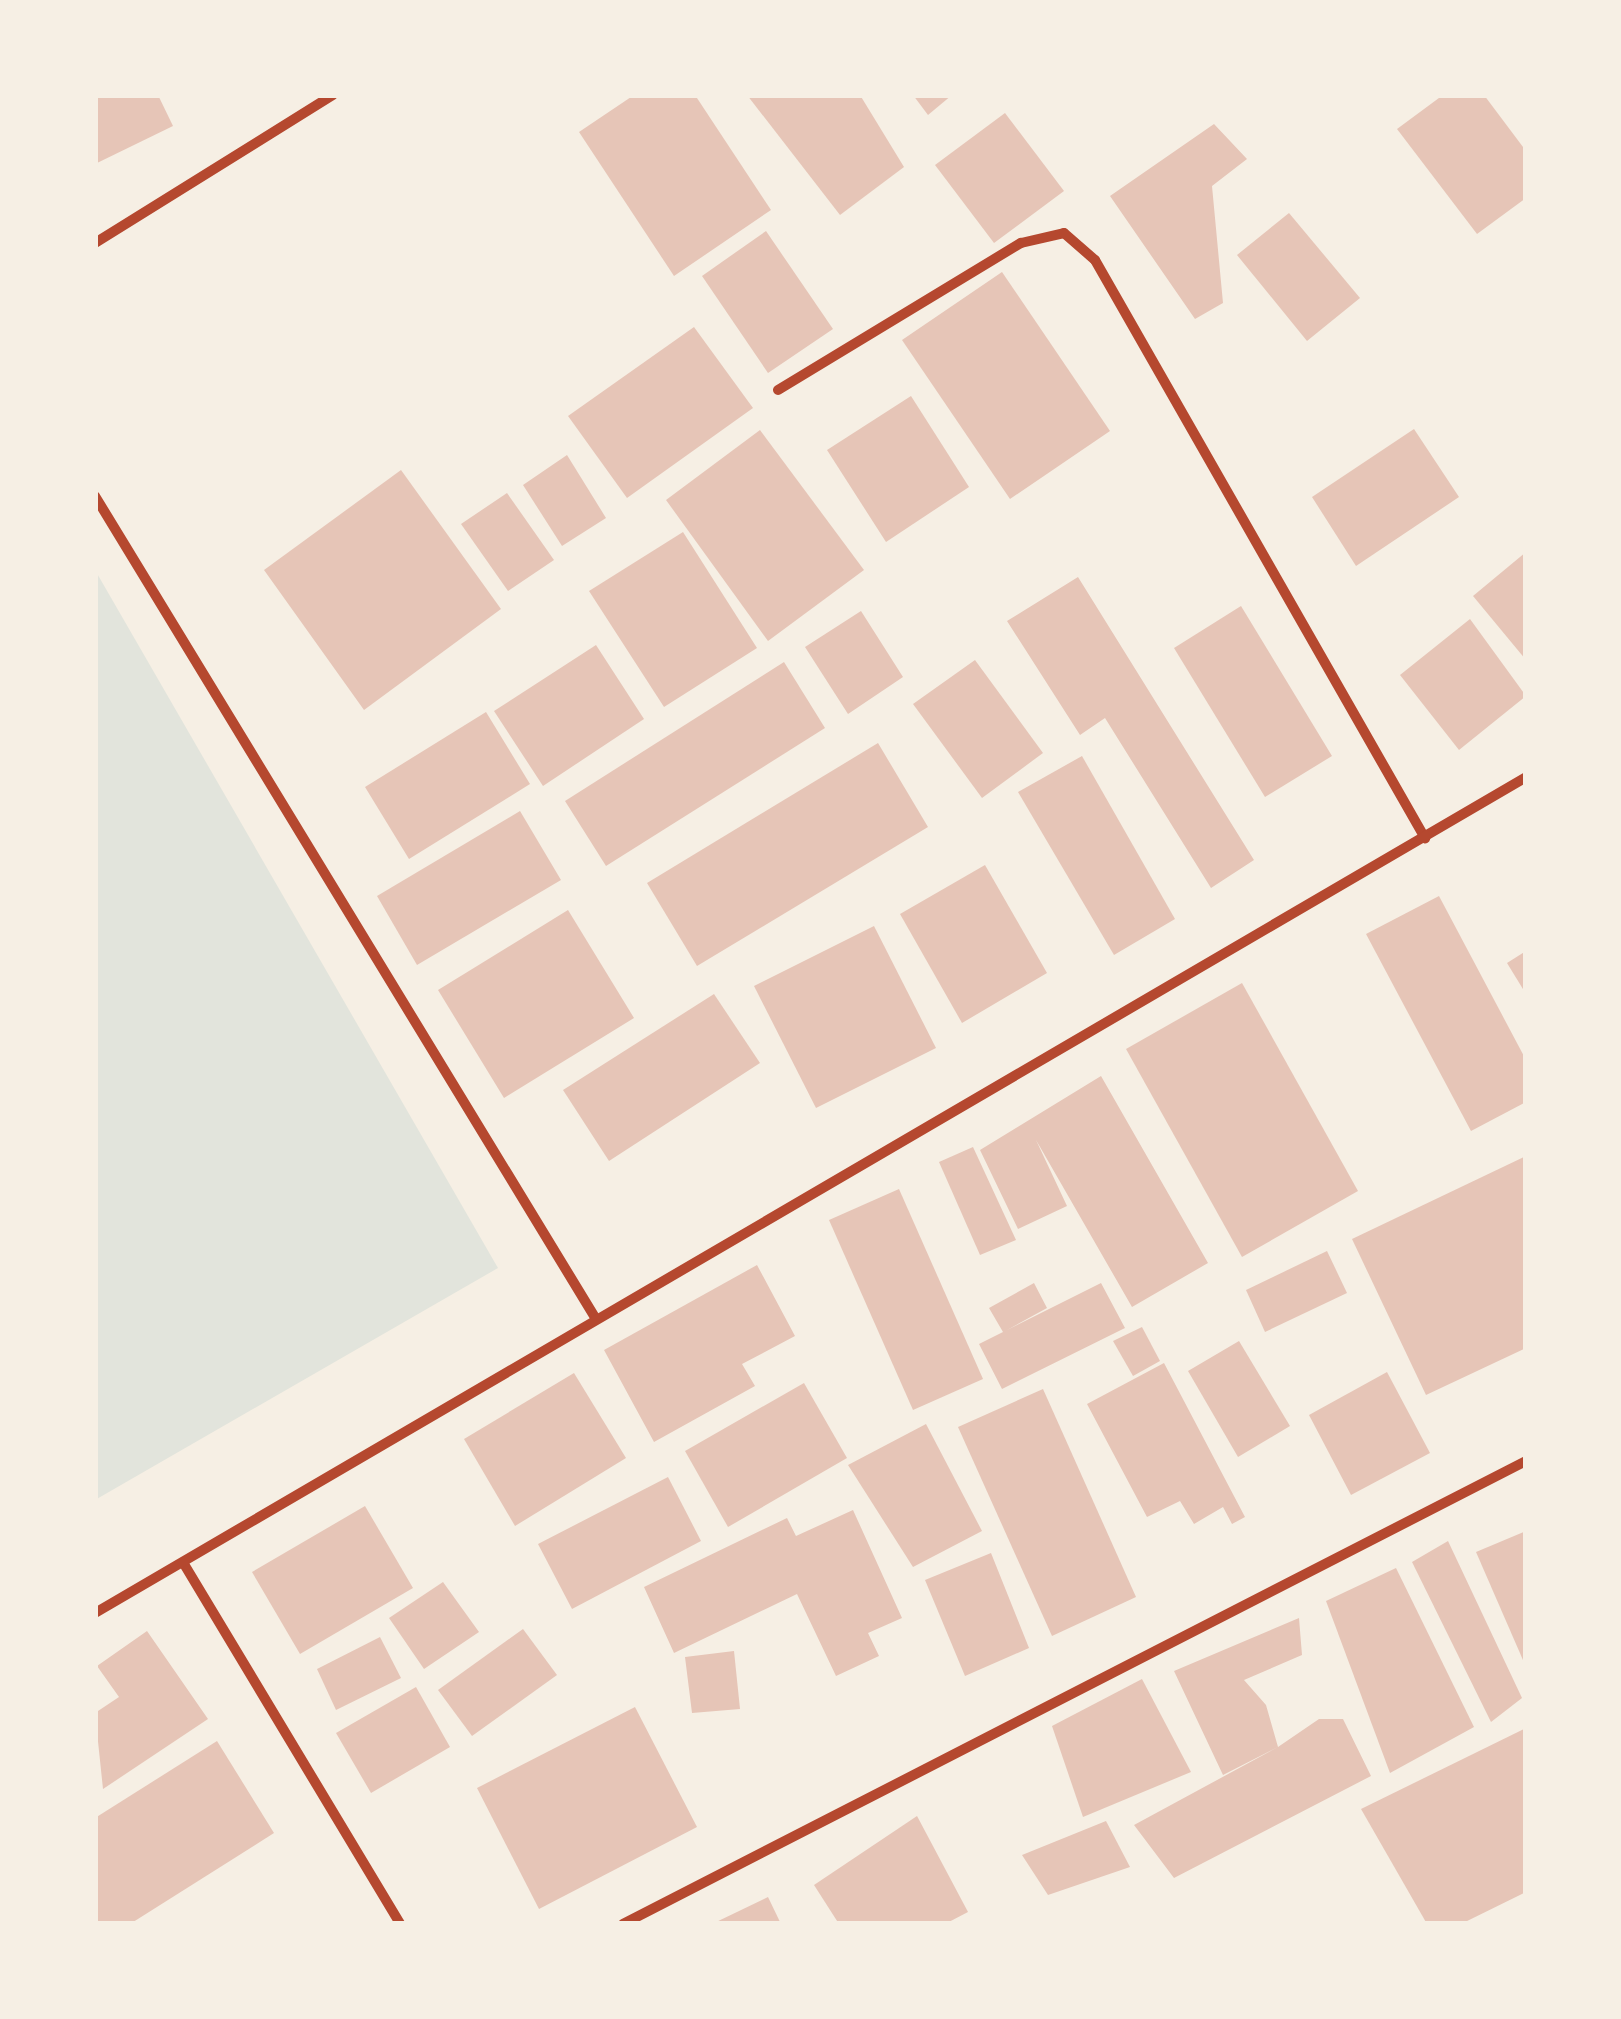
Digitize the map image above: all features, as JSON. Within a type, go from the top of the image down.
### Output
[{"type":"street","points":[[95,242],[332,95]]},
{"type":"street","points":[[778,390],[1021,243],[1064,233],[1096,260],[1425,838]]},
{"type":"street","points":[[95,496],[596,1319]]},
{"type":"street","points":[[95,1613],[1526,777]]},
{"type":"street","points":[[623,1924],[1526,1461]]},
{"type":"street","points":[[184,1564],[400,1924]]},
{"type":"shaded area","points":[[95,570],[498,1268],[95,1500]]},
{"type":"building","points":[[95,95],[158,95],[173,126],[95,164]]},
{"type":"building","points":[[634,95],[695,95],[771,210],[674,276],[579,132]]},
{"type":"building","points":[[747,95],[860,95],[904,167],[840,215]]},
{"type":"building","points":[[913,95],[952,95],[928,115]]},
{"type":"building","points":[[1443,95],[1484,95],[1526,151],[1526,198],[1477,234],[1397,129]]},
{"type":"building","points":[[1005,113],[1064,191],[994,243],[935,165]]},
{"type":"building","points":[[1214,124],[1247,159],[1212,186],[1223,303],[1195,319],[1110,196]]},
{"type":"building","points":[[1289,213],[1360,298],[1307,341],[1237,255]]},
{"type":"building","points":[[766,231],[833,329],[768,373],[702,276]]},
{"type":"building","points":[[1002,272],[1110,431],[1010,499],[902,340]]},
{"type":"building","points":[[694,327],[753,408],[627,498],[568,416]]},
{"type":"building","points":[[911,396],[969,487],[886,542],[827,450]]},
{"type":"building","points":[[1414,429],[1459,497],[1356,566],[1312,497]]},
{"type":"building","points":[[760,430],[864,570],[768,641],[666,500]]},
{"type":"building","points":[[567,455],[606,518],[562,546],[523,485]]},
{"type":"building","points":[[401,470],[501,609],[364,710],[264,570]]},
{"type":"building","points":[[507,493],[554,560],[508,591],[461,524]]},
{"type":"building","points":[[683,532],[757,648],[664,707],[589,591]]},
{"type":"building","points":[[1526,552],[1526,660],[1473,596]]},
{"type":"building","points":[[1078,577],[1254,860],[1211,888],[1105,718],[1080,735],[1007,621]]},
{"type":"building","points":[[1241,606],[1332,756],[1265,797],[1174,648]]},
{"type":"building","points":[[861,611],[903,677],[848,714],[805,647]]},
{"type":"building","points":[[1470,619],[1526,696],[1459,750],[1400,675]]},
{"type":"building","points":[[596,645],[644,719],[543,786],[494,711]]},
{"type":"building","points":[[975,660],[1043,753],[982,798],[913,704]]},
{"type":"building","points":[[784,662],[825,728],[606,866],[565,801]]},
{"type":"building","points":[[486,712],[530,784],[409,859],[365,787]]},
{"type":"building","points":[[878,743],[928,827],[697,966],[647,883]]},
{"type":"building","points":[[1082,756],[1175,919],[1114,955],[1018,792]]},
{"type":"building","points":[[520,811],[561,880],[417,965],[377,896]]},
{"type":"building","points":[[985,865],[1047,973],[962,1023],[900,914]]},
{"type":"building","points":[[1439,896],[1526,1060],[1526,1102],[1471,1131],[1366,934]]},
{"type":"building","points":[[568,910],[634,1018],[504,1098],[438,990]]},
{"type":"building","points":[[874,926],[936,1048],[816,1108],[754,986]]},
{"type":"building","points":[[1526,951],[1526,994],[1507,963]]},
{"type":"building","points":[[1242,983],[1358,1191],[1242,1257],[1126,1049]]},
{"type":"building","points":[[714,994],[760,1063],[609,1161],[563,1090]]},
{"type":"building","points":[[1101,1076],[1208,1263],[1132,1307],[1036,1140],[1067,1206],[1018,1229],[980,1150]]},
{"type":"building","points":[[973,1147],[1016,1240],[980,1255],[939,1162]]},
{"type":"building","points":[[1526,1156],[1526,1348],[1426,1395],[1352,1239]]},
{"type":"building","points":[[899,1189],[983,1379],[913,1410],[829,1220]]},
{"type":"building","points":[[1327,1251],[1347,1293],[1265,1332],[1246,1290]]},
{"type":"building","points":[[757,1265],[795,1336],[742,1364],[755,1386],[654,1442],[604,1350]]},
{"type":"building","points":[[1034,1283],[1047,1308],[1007,1330],[1101,1283],[1125,1328],[1002,1389],[979,1344],[1003,1332],[989,1308]]},
{"type":"building","points":[[1142,1327],[1160,1361],[1133,1376],[1113,1341]]},
{"type":"building","points":[[1239,1341],[1290,1426],[1238,1457],[1188,1371]]},
{"type":"building","points":[[1164,1363],[1245,1517],[1232,1524],[1223,1507],[1194,1524],[1180,1501],[1147,1517],[1087,1404]]},
{"type":"building","points":[[1387,1372],[1430,1453],[1351,1495],[1309,1415]]},
{"type":"building","points":[[574,1373],[626,1458],[515,1526],[464,1439]]},
{"type":"building","points":[[804,1383],[847,1458],[728,1527],[685,1451]]},
{"type":"building","points":[[1043,1389],[1136,1597],[1052,1636],[958,1427]]},
{"type":"building","points":[[926,1424],[982,1531],[913,1567],[848,1465]]},
{"type":"building","points":[[668,1477],[701,1541],[572,1609],[538,1544]]},
{"type":"building","points":[[365,1506],[413,1588],[300,1654],[252,1572]]},
{"type":"building","points":[[853,1510],[902,1618],[868,1633],[879,1656],[836,1676],[797,1594],[674,1653],[644,1587],[787,1518],[796,1536]]},
{"type":"building","points":[[1526,1531],[1526,1667],[1476,1552]]},
{"type":"building","points":[[1448,1541],[1522,1698],[1491,1722],[1412,1562]]},
{"type":"building","points":[[991,1553],[1029,1648],[965,1676],[925,1580]]},
{"type":"building","points":[[1396,1568],[1474,1727],[1390,1773],[1326,1601]]},
{"type":"building","points":[[443,1582],[479,1632],[424,1669],[389,1618]]},
{"type":"building","points":[[1299,1618],[1302,1655],[1244,1680],[1266,1705],[1278,1747],[1223,1775],[1174,1671]]},
{"type":"building","points":[[523,1629],[557,1675],[472,1736],[438,1690]]},
{"type":"building","points":[[147,1631],[208,1719],[103,1789],[95,1713],[119,1697],[97,1666]]},
{"type":"building","points":[[380,1637],[401,1678],[336,1710],[317,1669]]},
{"type":"building","points":[[734,1651],[740,1709],[692,1713],[685,1657]]},
{"type":"building","points":[[1142,1679],[1191,1772],[1083,1817],[1052,1726]]},
{"type":"building","points":[[416,1687],[450,1747],[371,1793],[336,1733]]},
{"type":"building","points":[[635,1707],[697,1827],[539,1909],[477,1788]]},
{"type":"building","points":[[1319,1719],[1343,1719],[1371,1776],[1174,1878],[1134,1825],[1278,1747]]},
{"type":"building","points":[[1526,1728],[1526,1892],[1461,1924],[1427,1924],[1361,1809]]},
{"type":"building","points":[[217,1741],[274,1833],[130,1924],[98,1924],[95,1818]]},
{"type":"building","points":[[917,1816],[968,1912],[945,1924],[839,1924],[814,1885]]},
{"type":"building","points":[[1106,1821],[1130,1867],[1048,1895],[1022,1855]]},
{"type":"building","points":[[768,1897],[781,1924],[712,1924]]}]
